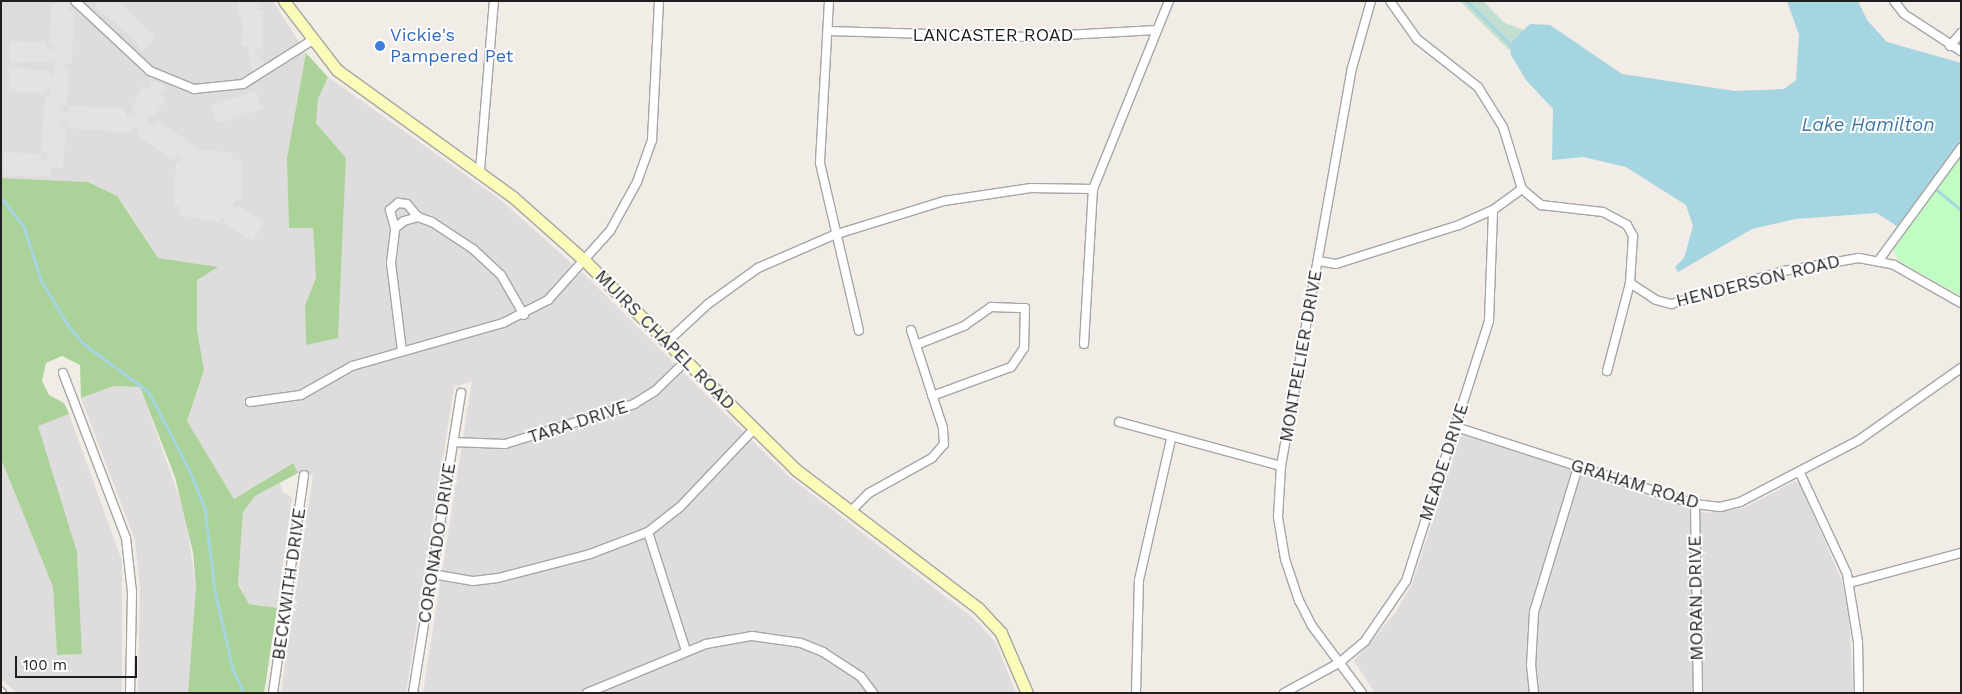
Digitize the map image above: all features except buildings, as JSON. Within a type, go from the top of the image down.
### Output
[{"type":"main road","name":"MUIRS CHAPEL ROAD","points":[[284,1],[311,41],[337,70],[480,170],[584,260],[755,428],[850,512],[989,618],[1010,648],[1027,693]]},
{"type":"street","points":[[75,1],[150,71],[194,89],[243,84],[311,41]]},
{"type":"street","points":[[480,170],[494,1]]},
{"type":"street","points":[[250,402],[301,395],[352,366],[524,315],[548,300],[620,216],[652,140],[659,1]]},
{"type":"street","points":[[829,1],[820,163],[834,235],[859,330]]},
{"type":"street","points":[[1084,344],[1093,189],[1169,1]]},
{"type":"street","name":"MONTPELIER DRIVE","points":[[1362,693],[1312,626],[1291,582],[1278,517],[1281,466],[1352,68],[1371,1]]},
{"type":"street","points":[[1390,1],[1417,39],[1478,87],[1503,127],[1522,189],[1541,205],[1603,212],[1627,225],[1633,236],[1630,283],[1608,371]]},
{"type":"street","points":[[1894,1],[1904,14],[1950,46],[1961,51]]},
{"type":"street","name":"LANCASTER ROAD","points":[[828,31],[1029,37],[1157,30]]},
{"type":"street","points":[[1950,46],[1961,33]]},
{"type":"street","points":[[1879,260],[1961,148]]},
{"type":"street","points":[[668,341],[708,304],[758,268],[834,235],[944,201],[1031,188],[1093,189]]},
{"type":"street","points":[[1319,261],[1336,264],[1493,210],[1522,189]]},
{"type":"street","points":[[402,351],[391,272],[395,228],[390,210],[398,203],[407,204],[418,217],[473,249],[501,275],[524,315]]},
{"type":"street","name":"MEADE DRIVE","points":[[1284,693],[1339,663],[1382,621],[1406,581],[1456,427],[1493,302],[1493,210]]},
{"type":"street","points":[[395,228],[418,217]]},
{"type":"street","name":"HENDERSON ROAD","points":[[1630,283],[1656,300],[1672,304],[1834,260],[1879,260],[1961,302]]},
{"type":"street","points":[[916,345],[964,326],[991,307],[1020,304],[1024,308],[1024,348],[1011,367],[932,396]]},
{"type":"street","points":[[850,512],[869,493],[932,458],[944,444],[932,396],[911,330]]},
{"type":"street","name":"TARA DRIVE","points":[[453,442],[505,444],[634,404],[655,391],[687,360]]},
{"type":"street","name":"GRAHAM ROAD","points":[[1456,427],[1695,504],[1720,507],[1740,502],[1800,473],[1859,440],[1961,368]]},
{"type":"street","points":[[63,373],[126,538],[132,592],[130,693]]},
{"type":"street","name":"CORONADO DRIVE","points":[[413,693],[461,393]]},
{"type":"street","points":[[1119,422],[1171,439],[1281,466]]},
{"type":"street","points":[[432,574],[473,581],[498,578],[590,554],[648,532],[680,507],[755,428]]},
{"type":"street","points":[[1136,693],[1139,580],[1171,439]]},
{"type":"street","points":[[1534,693],[1531,666],[1534,612],[1578,467]]},
{"type":"street","points":[[1800,473],[1849,583],[1858,642],[1860,693]]},
{"type":"street","name":"BECKWITH DRIVE","points":[[273,693],[304,475]]},
{"type":"street","name":"MORAN DRIVE","points":[[1695,504],[1698,693]]},
{"type":"street","points":[[648,532],[686,651]]},
{"type":"street","points":[[1849,583],[1961,553]]},
{"type":"street","points":[[587,693],[686,651],[736,638],[801,643],[842,662],[873,693]]},
{"type":"shaded area","points":[[1,1],[273,1],[306,53],[290,228],[313,227],[316,278],[305,305],[306,345],[338,337],[346,158],[316,123],[318,99],[328,77],[502,201],[589,279],[787,475],[973,618],[996,643],[1016,693],[423,693],[472,381],[454,387],[406,693],[281,693],[313,475],[298,473],[292,463],[234,499],[187,421],[204,370],[197,330],[197,279],[217,267],[158,258],[117,196],[88,182],[1,178]]},
{"type":"shaded area","points":[[67,1],[71,5],[67,11],[74,12],[72,62],[64,65],[69,69],[67,105],[60,106],[61,112],[68,113],[69,106],[126,109],[126,116],[133,117],[136,112],[131,109],[143,86],[150,88],[151,79],[167,88],[160,93],[165,98],[154,118],[147,116],[147,122],[154,125],[157,120],[201,150],[231,152],[233,160],[241,159],[242,200],[235,201],[232,209],[239,206],[264,221],[253,241],[224,224],[225,216],[219,222],[181,216],[180,206],[174,206],[176,163],[183,159],[178,155],[173,160],[138,136],[139,129],[134,127],[131,133],[67,128],[68,122],[61,121],[59,127],[66,128],[63,168],[52,167],[50,177],[4,175],[4,152],[41,154],[41,160],[48,160],[48,153],[41,152],[45,96],[52,94],[49,86],[44,93],[9,91],[9,68],[49,70],[51,78],[56,61],[9,63],[9,41],[46,43],[47,50],[56,48],[50,43],[51,4]]},
{"type":"shaded area","points":[[99,1],[118,1],[156,37],[142,52],[135,40],[95,6]]},
{"type":"shaded area","points":[[236,1],[261,1],[256,10],[263,10],[263,49],[257,48],[255,52],[265,64],[252,72],[248,47],[241,46],[243,26]]},
{"type":"shaded area","points":[[256,91],[262,109],[217,124],[211,106]]},
{"type":"shaded area","points":[[114,386],[140,387],[185,513],[196,587],[188,693],[138,693],[140,588],[135,540],[81,398]]},
{"type":"shaded area","points":[[69,414],[122,561],[122,693],[17,693],[1,679],[1,459],[53,587],[57,655],[82,654],[77,552],[37,426]]},
{"type":"shaded area","points":[[1465,435],[1707,513],[1744,508],[1795,481],[1800,484],[1842,581],[1849,615],[1853,693],[1375,693],[1354,661],[1396,612],[1412,584],[1460,438]]},
{"type":"shaded area","points":[[280,483],[283,492],[292,497],[277,608],[249,604],[238,585],[243,512],[255,496]]},
{"type":"green space","points":[[1460,1],[1483,1],[1505,23],[1524,30],[1509,50]]},
{"type":"green space","points":[[306,53],[328,77],[318,99],[316,123],[346,158],[338,338],[306,345],[305,305],[316,278],[313,228],[289,228],[287,158]]},
{"type":"green space","points":[[1961,156],[1961,296],[1900,262],[1894,252],[1895,241]]},
{"type":"green space","points":[[1,178],[88,182],[117,196],[158,258],[218,267],[197,280],[197,330],[204,370],[187,421],[234,499],[293,463],[298,473],[255,496],[243,512],[238,585],[249,604],[277,608],[264,693],[188,693],[196,587],[193,552],[175,477],[140,387],[114,386],[81,398],[80,365],[62,356],[46,363],[42,381],[49,395],[64,403],[69,414],[38,426],[77,552],[82,654],[57,655],[53,587],[1,459]]},
{"type":"water","name":"Lake Hamilton","points":[[1787,1],[1858,1],[1867,20],[1887,42],[1961,63],[1961,143],[1898,227],[1877,213],[1795,219],[1752,229],[1678,272],[1675,267],[1684,258],[1693,226],[1686,205],[1626,167],[1583,157],[1552,160],[1553,109],[1526,80],[1511,55],[1510,44],[1530,24],[1550,25],[1622,74],[1735,91],[1784,89],[1796,80],[1799,35]]},
{"type":"waterway","points":[[1467,1],[1511,45]]},
{"type":"waterway","points":[[1936,189],[1961,210]]},
{"type":"waterway","points":[[1,197],[24,226],[41,280],[68,325],[84,344],[149,392],[190,471],[205,508],[215,591],[233,669],[244,693]]},
{"type":"place","name":"Vickie's Pampered Pet","points":[[380,46]]}]
